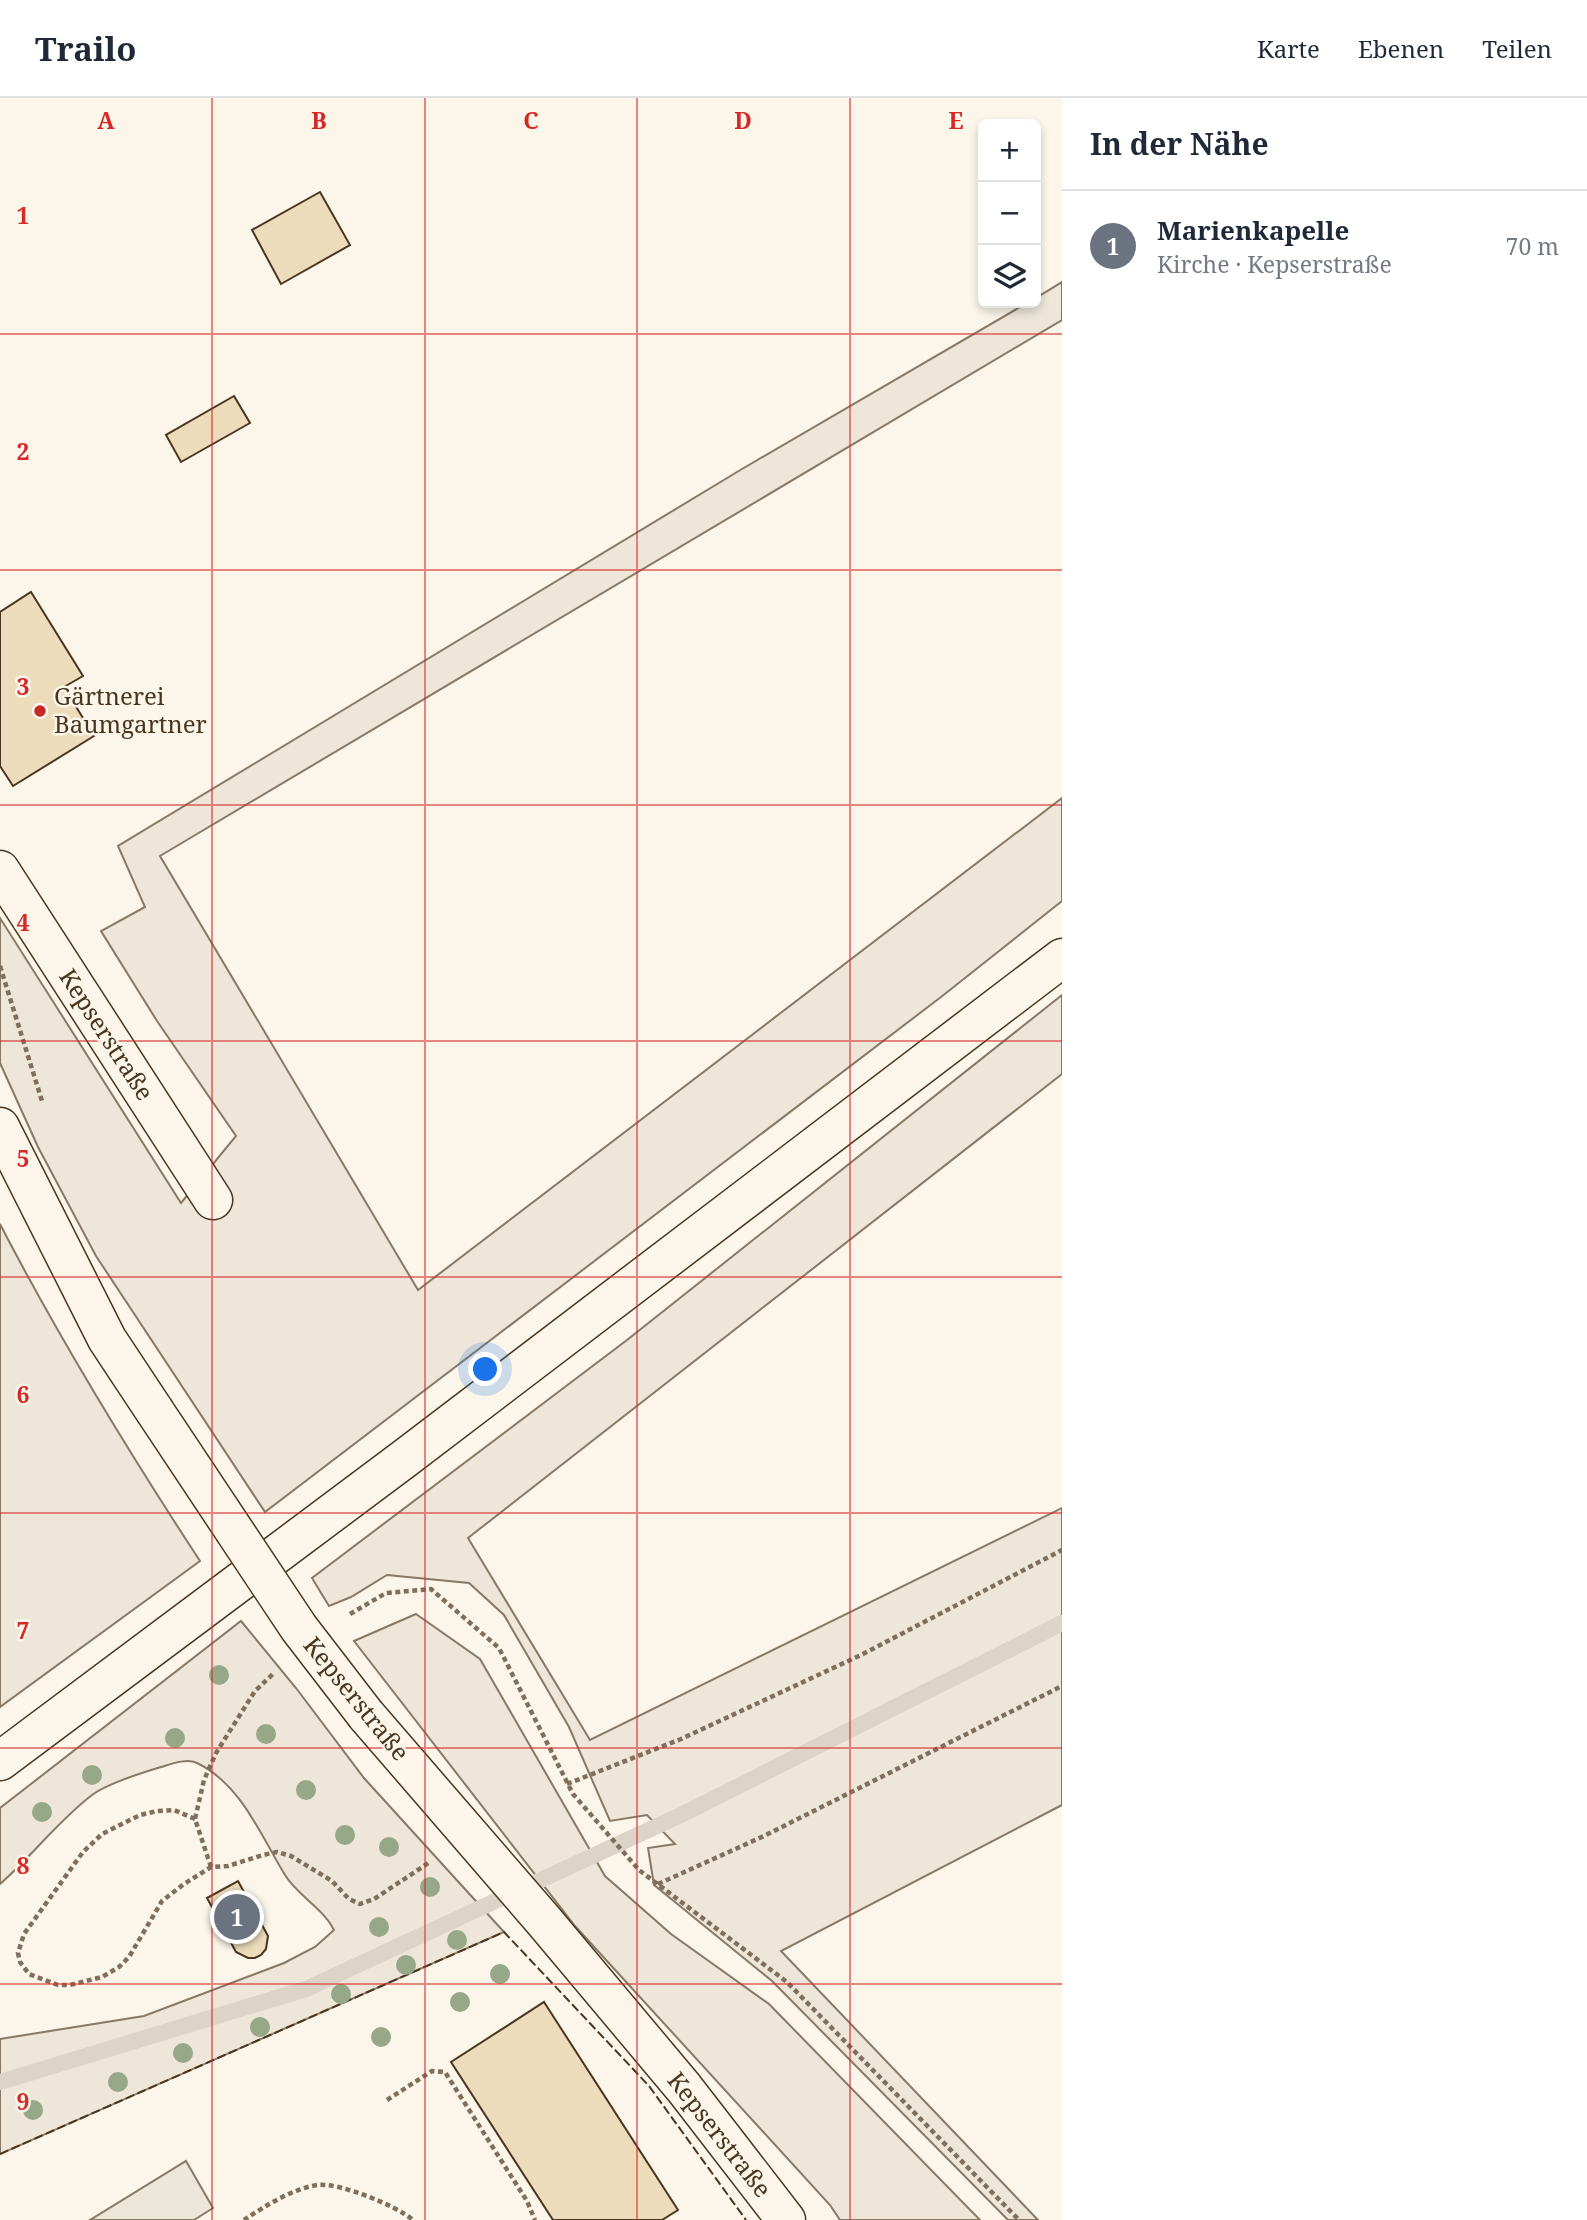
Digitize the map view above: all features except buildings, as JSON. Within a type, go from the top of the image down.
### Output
[{"type":"street","name":"Kepserstraße","points":[[0,870],[213,1200]]},
{"type":"street","points":[[0,1761],[415,1451],[1062,958]]},
{"type":"street","name":"Kepserstraße","points":[[0,1128],[107,1339],[299,1628],[366,1715],[684,2088],[786,2220]]},
{"type":"path","points":[[568,1784],[681,1739],[861,1656],[1062,1550]]},
{"type":"path","points":[[657,1885],[764,1836],[1062,1686]]},
{"type":"path","points":[[573,1794],[639,1870],[787,1982],[1019,2220]]},
{"type":"path","points":[[195,1819],[174,1810],[157,1811],[140,1815],[102,1834],[83,1852],[24,1934],[18,1953],[20,1962],[29,1974],[58,1984],[70,1985],[102,1977],[129,1956],[162,1901],[211,1867],[228,1866],[277,1852],[291,1856],[332,1881],[349,1899],[360,1904],[480,1849]]},
{"type":"path","points":[[387,2100],[432,2071],[445,2072],[527,2201],[535,2220]]},
{"type":"path","points":[[244,2220],[267,2204],[318,2185],[351,2190],[413,2220]]},
{"type":"shaded area","points":[[1062,282],[1062,320],[160,856],[418,1290],[1062,798],[1062,901],[941,997],[265,1512],[96,1256],[38,1147],[0,1063],[0,918],[181,1203],[236,1136],[157,1021],[101,931],[145,907],[118,846],[742,469],[1018,308],[1041,308],[1041,295]]},
{"type":"shaded area","points":[[1062,995],[1062,1074],[468,1538],[590,1740],[1062,1508],[1062,1805],[781,1951],[1038,2220],[1008,2220],[772,1981],[654,1885],[648,1848],[675,1844],[647,1815],[610,1821],[569,1727],[504,1615],[469,1583],[387,1575],[351,1597],[329,1606],[312,1578],[627,1340]]},
{"type":"shaded area","points":[[0,1224],[96,1395],[200,1561],[0,1707]]},
{"type":"shaded area","points":[[416,1614],[480,1659],[605,1876],[671,1934],[769,2004],[980,2220],[840,2220],[830,2205],[575,1926],[354,1641]]},
{"type":"shaded area","points":[[241,1621],[364,1778],[504,1932],[0,2154],[0,2039],[144,2016],[284,1963],[315,1947],[334,1930],[324,1915],[290,1882],[238,1797],[212,1772],[189,1761],[153,1769],[107,1786],[92,1795],[0,1884],[0,1808]]},
{"type":"shaded area","points":[[186,2161],[213,2208],[194,2220],[90,2220]]},
{"type":"waterway","points":[[0,2082],[306,1989],[683,1814],[1062,1623]]},
{"type":"fence","points":[[0,2154],[504,1932],[649,2086],[746,2220]]},
{"type":"place","name":"Gärtnerei Baumgartner","points":[[40,711]]},
{"type":"place","name":"Marienkapelle","points":[[237,1917]]}]
